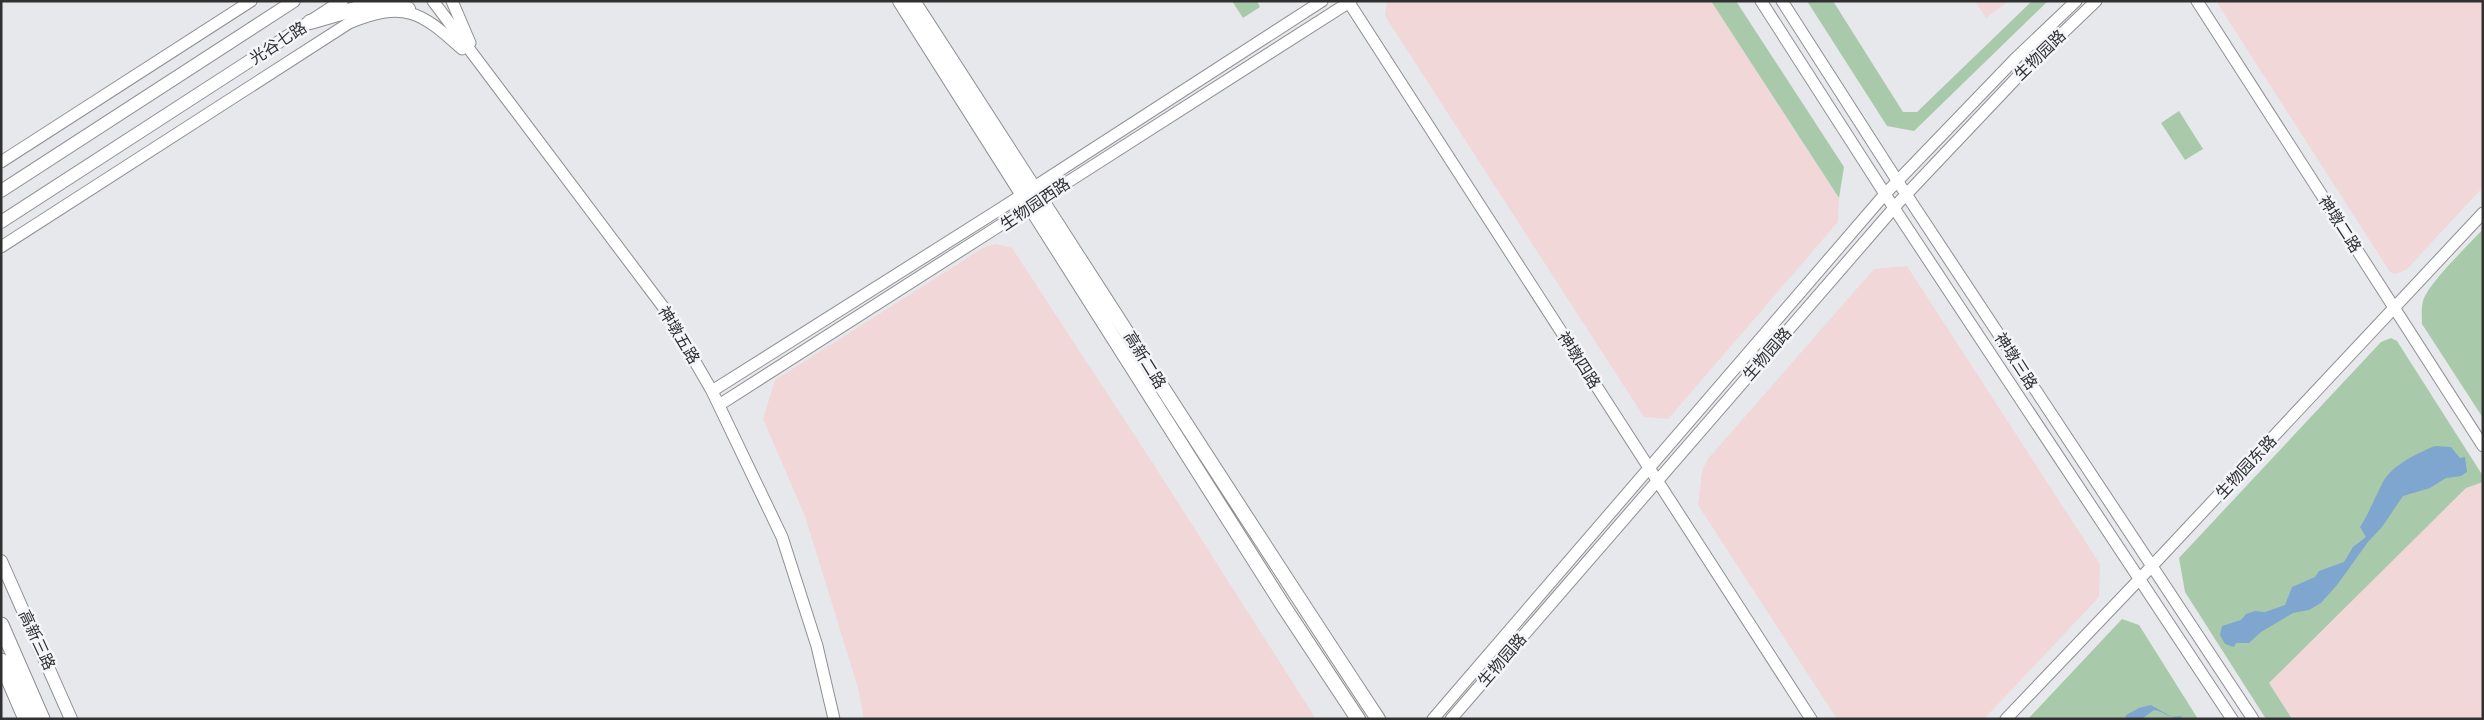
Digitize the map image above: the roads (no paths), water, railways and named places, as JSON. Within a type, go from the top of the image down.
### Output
[{"type":"highway","name":"高新三路","points":[[1,625],[42,719]]},
{"type":"highway","points":[[1,661],[26,719]]},
{"type":"main road","name":"光谷七路","points":[[1,191],[294,1]]},
{"type":"main road","name":"光谷七路","points":[[1,222],[342,1]]},
{"type":"main road","name":"高新二路","points":[[900,1],[1028,190]]},
{"type":"main road","name":"高新二路","points":[[913,1],[1284,607],[1358,719]]},
{"type":"main road","points":[[310,22],[376,3],[408,9]]},
{"type":"main road","name":"高新二路","points":[[1036,204],[1378,719]]},
{"type":"main road","name":"高新三路","points":[[1,562],[71,719]]},
{"type":"street","points":[[1,162],[251,1]]},
{"type":"street","name":"神墩五路","points":[[433,1],[664,308],[712,391],[782,537],[817,646],[834,719]]},
{"type":"street","points":[[452,1],[480,64]]},
{"type":"street","name":"生物园西路","points":[[712,391],[1322,1]]},
{"type":"street","name":"神墩三路","points":[[1761,1],[1894,208],[2232,719]]},
{"type":"street","name":"神墩三路","points":[[1782,1],[1898,182],[2253,719]]},
{"type":"street","name":"生物园路","points":[[1433,719],[1885,194],[2015,59],[2076,1]]},
{"type":"street","name":"生物园路","points":[[1451,719],[1906,194],[2025,69],[2096,1]]},
{"type":"street","name":"神墩二路","points":[[2197,1],[2483,446]]},
{"type":"street","name":"生物园西路","points":[[719,406],[1349,2]]},
{"type":"street","name":"神墩四路","points":[[1349,2],[1811,719]]},
{"type":"street","points":[[1,247],[368,13],[391,9],[408,9],[426,17],[480,64]]},
{"type":"street","name":"生物园东路","points":[[2006,719],[2483,213]]},
{"type":"water","points":[[2435,446],[2451,447],[2460,458],[2465,457],[2467,472],[2461,476],[2446,478],[2430,488],[2403,496],[2382,527],[2368,542],[2337,585],[2321,603],[2309,610],[2293,613],[2261,632],[2249,643],[2236,643],[2234,647],[2225,644],[2220,635],[2222,626],[2241,620],[2246,614],[2255,611],[2265,612],[2285,605],[2292,587],[2315,577],[2319,571],[2344,562],[2353,547],[2366,537],[2360,527],[2387,476],[2406,460]]},
{"type":"water","points":[[2151,705],[2172,717],[2154,710],[2142,719],[2125,719],[2126,715],[2139,708]]},
{"type":"water","points":[[2181,716],[2182,719],[2174,718],[2172,717]]}]
